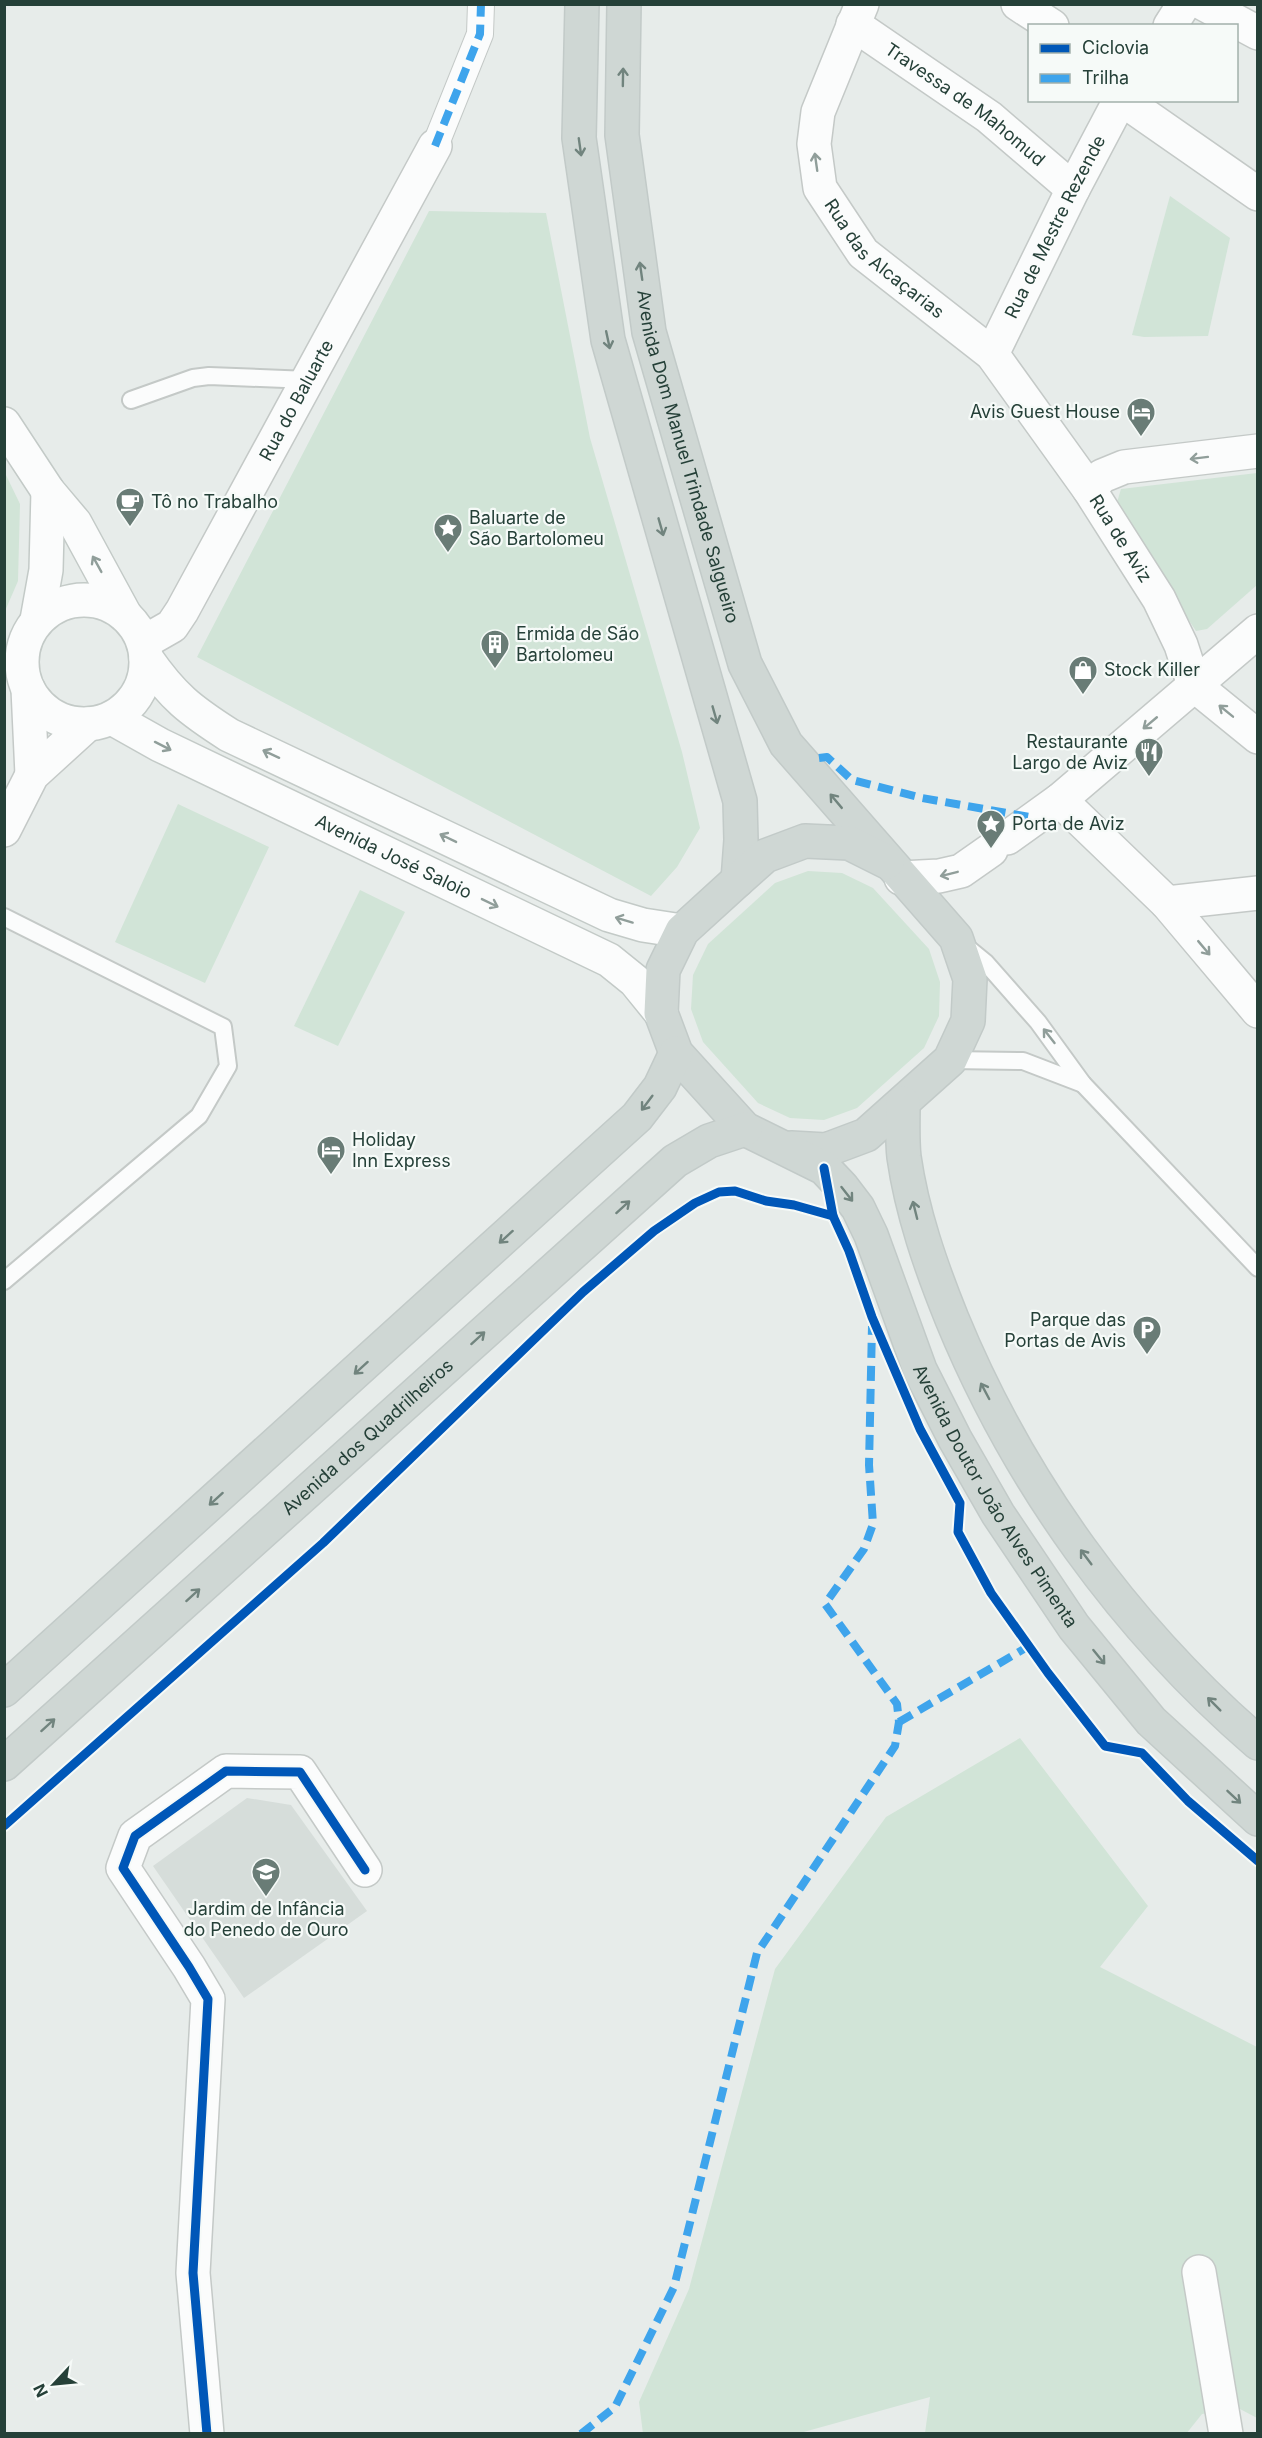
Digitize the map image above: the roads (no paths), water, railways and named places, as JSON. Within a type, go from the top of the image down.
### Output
[{"type":"main road","points":[[582,4],[579,138],[608,340],[741,801],[738,880]]},
{"type":"main road","name":"Avenida Dom Manuel Trindade Salgueiro","points":[[624,4],[622,135],[649,332],[745,664],[786,744],[894,870],[956,938],[970,979],[968,1022],[950,1060],[866,1136],[826,1150],[784,1148],[745,1130],[676,1053],[662,1013],[663,970],[682,931],[765,856],[805,841],[849,843],[894,870]]},
{"type":"main road","points":[[4,1690],[637,1117],[660,1087],[676,1053]]},
{"type":"main road","points":[[903,1103],[904,1154],[909,1187],[934,1276],[970,1364],[1027,1469],[1073,1539],[1124,1607],[1165,1655],[1219,1710],[1257,1743]]},
{"type":"main road","name":"Avenida dos Quadrilheiros","points":[[4,1764],[675,1161],[709,1141],[745,1130]]},
{"type":"main road","name":"Avenida Doutor João Alves Pimenta","points":[[784,1148],[824,1168],[858,1208],[871,1235],[920,1370],[955,1439],[998,1514],[1074,1627],[1151,1721],[1257,1819]]},
{"type":"street","points":[[435,146],[480,34],[481,4]]},
{"type":"street","points":[[1018,4],[1049,24]]},
{"type":"street","points":[[1171,24],[1184,4]]},
{"type":"street","points":[[1204,4],[1257,33]]},
{"type":"street","name":"Travessa de Mahomud","points":[[858,14],[989,117],[1073,189]]},
{"type":"street","name":"Rua das Alcaçarias","points":[[858,14],[818,112],[814,144],[820,188],[863,253],[992,354],[1089,489]]},
{"type":"street","name":"Rua de Mestre Rezende","points":[[992,354],[1073,189],[1121,102]]},
{"type":"street","points":[[1125,102],[1257,194]]},
{"type":"street","name":"Rua do Baluarte","points":[[145,650],[172,626],[182,610],[435,146]]},
{"type":"street","points":[[4,424],[48,491],[75,523],[164,684],[178,699],[229,735],[609,915],[643,925],[682,931]]},
{"type":"street","name":"Rua de Aviz","points":[[1194,685],[1160,599],[1089,489],[1102,476],[1124,467],[1257,451]]},
{"type":"street","points":[[32,775],[28,689],[22,665],[25,641],[37,620],[46,570],[48,491]]},
{"type":"street","points":[[37,620],[56,605],[80,599],[104,602],[125,615]]},
{"type":"street","points":[[894,870],[939,876],[961,871],[1060,800],[1257,631]]},
{"type":"street","points":[[4,830],[32,775],[100,721],[131,703],[143,682],[145,650]]},
{"type":"street","points":[[1194,685],[1257,737]]},
{"type":"street","points":[[28,689],[43,709],[64,721],[100,721]]},
{"type":"street","name":"Avenida José Saloio","points":[[100,721],[160,745],[609,960],[635,981],[662,1013]]},
{"type":"street","points":[[1060,800],[1167,903],[1257,1011]]},
{"type":"street","points":[[1167,903],[1256,897]]},
{"type":"street","points":[[207,2433],[193,2273],[208,1999],[189,1966],[123,1868],[135,1836],[226,1771],[247,1771],[300,1772],[366,1870]]},
{"type":"street","points":[[1199,2272],[1226,2433]]},
{"type":"lane","points":[[131,400],[193,378],[209,376],[309,380]]},
{"type":"lane","points":[[4,917],[223,1027],[228,1065],[199,1116],[4,1281]]},
{"type":"lane","points":[[956,938],[986,963],[1038,1022],[1083,1084],[1257,1268]]},
{"type":"lane","points":[[950,1060],[1023,1061],[1083,1084]]},
{"type":"place","name":"Avis Guest House","points":[[1141,438]]},
{"type":"place","name":"Tô no Trabalho","points":[[130,528]]},
{"type":"place","name":"Baluarte de São Bartolomeu","points":[[448,554]]},
{"type":"place","name":"Ermida de São Bartolomeu","points":[[495,670]]},
{"type":"place","name":"Stock Killer","points":[[1083,696]]},
{"type":"place","name":"Restaurante Largo de Aviz","points":[[1149,778]]},
{"type":"place","name":"Porta de Aviz","points":[[991,850]]},
{"type":"place","name":"Holiday Inn Express","points":[[331,1176]]},
{"type":"place","name":"Parque das Portas de Avis","points":[[1147,1356]]},
{"type":"place","name":"Jardim de Infância do Penedo de Ouro","points":[[266,1898]]}]
